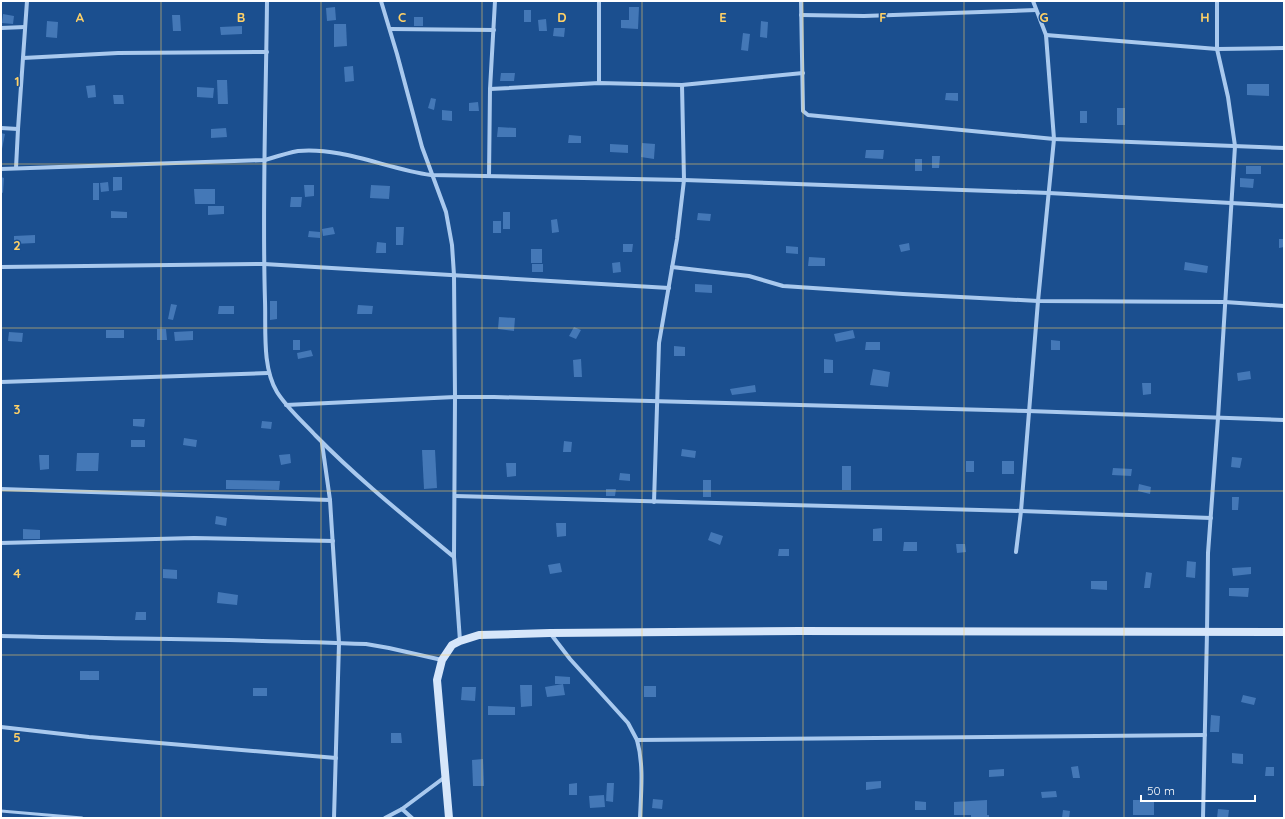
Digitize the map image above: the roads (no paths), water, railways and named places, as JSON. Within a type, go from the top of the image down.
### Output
[{"type":"main road","points":[[449,818],[437,680],[442,660],[452,645],[479,635],[800,631],[1284,632]]},
{"type":"street","points":[[16,168],[28,1]]},
{"type":"street","points":[[267,1],[264,264],[266,358],[268,373],[276,391],[286,405],[322,442],[368,485],[454,557]]},
{"type":"street","points":[[381,1],[422,148],[446,212],[449,225],[454,275],[454,557],[460,641]]},
{"type":"street","points":[[489,176],[490,89],[495,1]]},
{"type":"street","points":[[599,1],[599,84]]},
{"type":"street","points":[[801,1],[803,111],[808,115],[1054,139],[1284,148]]},
{"type":"street","points":[[1016,552],[1021,511],[1028,411],[1054,139],[1046,35],[1033,1]]},
{"type":"street","points":[[1202,818],[1208,553],[1235,146],[1228,97],[1217,49],[1217,1]]},
{"type":"street","points":[[801,15],[864,16],[1036,10]]},
{"type":"street","points":[[1,28],[25,27]]},
{"type":"street","points":[[390,29],[494,30]]},
{"type":"street","points":[[1046,35],[1217,49],[1284,48]]},
{"type":"street","points":[[23,58],[118,54],[267,52]]},
{"type":"street","points":[[490,89],[599,84],[682,85],[803,73]]},
{"type":"street","points":[[654,502],[659,343],[677,239],[684,180],[682,85]]},
{"type":"street","points":[[1,128],[18,129]]},
{"type":"street","points":[[1,169],[265,160],[297,152],[329,152],[342,154],[409,172],[431,175],[684,180],[1049,193],[1284,206]]},
{"type":"street","points":[[1,267],[264,264],[669,288]]},
{"type":"street","points":[[672,267],[749,276],[783,286],[903,294],[1038,301],[1225,302],[1284,306]]},
{"type":"street","points":[[1,382],[268,373]]},
{"type":"street","points":[[286,405],[455,397],[1028,411],[1284,420]]},
{"type":"street","points":[[322,442],[330,500],[339,643],[334,818]]},
{"type":"street","points":[[1,489],[330,500]]},
{"type":"street","points":[[455,496],[1021,511],[1210,518]]},
{"type":"street","points":[[1,543],[194,538],[333,541]]},
{"type":"street","points":[[550,633],[570,659],[628,723],[637,740],[642,764],[640,818]]},
{"type":"street","points":[[1,636],[366,644],[442,660]]},
{"type":"street","points":[[1,726],[89,737],[336,758]]},
{"type":"street","points":[[637,740],[1205,735]]},
{"type":"street","points":[[385,818],[402,809],[446,777]]},
{"type":"street","points":[[402,809],[412,818]]},
{"type":"lane","points":[[1,811],[82,818]]}]
